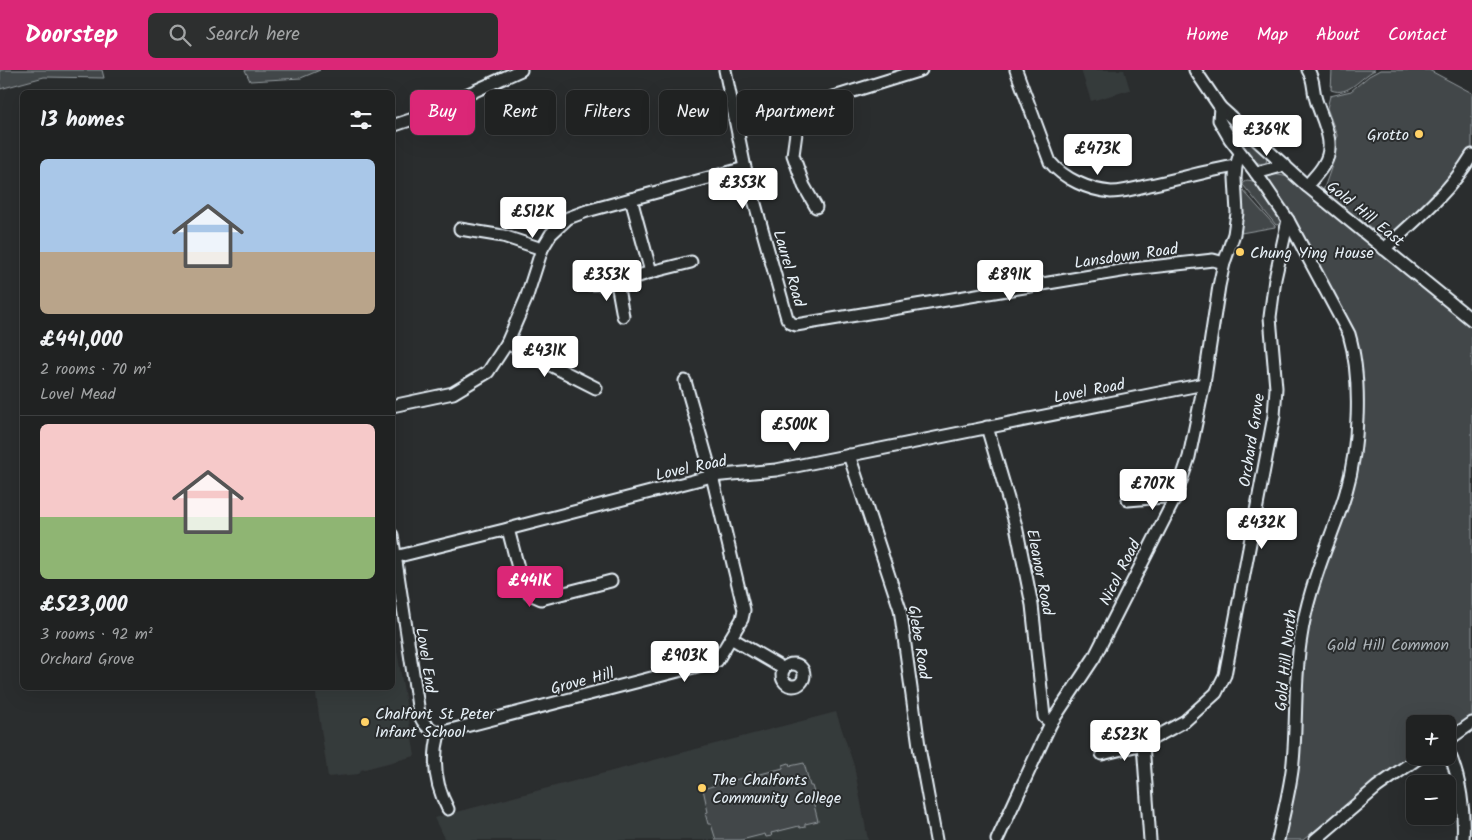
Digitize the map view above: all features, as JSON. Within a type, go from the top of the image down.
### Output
[{"type":"street","points":[[395,125],[413,119],[521,70]]},
{"type":"street","name":"Laurel Road","points":[[725,70],[737,125]]},
{"type":"street","points":[[845,90],[885,75],[921,70]]},
{"type":"street","points":[[1016,70],[1050,162],[1055,169],[1075,182],[1101,190],[1120,192],[1236,166]]},
{"type":"street","points":[[1195,70],[1220,107]]},
{"type":"street","points":[[1307,186],[1325,164],[1329,142],[1328,130],[1315,97],[1312,77],[1308,70]]},
{"type":"street","name":"Gold Hill North","points":[[1220,107],[1219,120],[1230,139],[1288,220],[1349,334],[1356,365],[1357,422],[1352,466],[1346,493],[1307,604],[1300,638],[1293,764],[1278,840]]},
{"type":"street","name":"Gold Hill East","points":[[1220,107],[1307,186],[1472,320]]},
{"type":"street","name":"Laurel Road","points":[[739,135],[745,168],[787,318],[796,325]]},
{"type":"street","points":[[796,135],[794,154],[804,186],[816,207]]},
{"type":"street","name":"Nicol Road","points":[[997,840],[1051,724],[1094,658],[1176,496],[1188,457],[1204,384],[1224,263],[1236,224],[1235,178],[1240,153]]},
{"type":"street","points":[[1384,249],[1435,203],[1464,169],[1472,155]]},
{"type":"street","points":[[1256,173],[1285,165]]},
{"type":"street","points":[[395,405],[453,393],[488,372],[507,343],[526,299],[542,249],[550,234],[568,218],[586,211],[745,168]]},
{"type":"street","points":[[631,199],[651,272]]},
{"type":"street","name":"Orchard Grove","points":[[1102,754],[1143,744],[1185,721],[1216,693],[1225,675],[1274,416],[1276,388],[1270,317],[1275,279],[1288,220]]},
{"type":"street","points":[[460,229],[502,236],[542,249]]},
{"type":"street","name":"Lansdown Road","points":[[796,325],[1133,269],[1213,260],[1224,263]]},
{"type":"street","points":[[589,284],[616,283],[691,262]]},
{"type":"street","points":[[616,283],[623,316]]},
{"type":"street","points":[[507,343],[596,388]]},
{"type":"street","name":"Grove Hill","points":[[439,733],[717,662],[742,619],[744,610],[712,476],[685,381]]},
{"type":"street","name":"Lovel Road","points":[[395,556],[712,476],[776,470],[1204,384]]},
{"type":"street","name":"Eleanor Road","points":[[987,427],[1016,526],[1032,605],[1044,717],[1051,724]]},
{"type":"street","name":"Glebe Road","points":[[849,455],[900,609],[920,753],[936,840]]},
{"type":"street","points":[[1128,500],[1176,496]]},
{"type":"street","points":[[508,529],[523,586],[532,595],[541,598],[611,582]]},
{"type":"street","name":"Lovel End","points":[[395,556],[419,713],[425,726],[439,733]]},
{"type":"street","points":[[731,638],[784,669]]},
{"type":"street","points":[[1456,734],[1472,723]]},
{"type":"street","points":[[439,733],[435,749],[435,766],[444,802],[448,809]]},
{"type":"street","points":[[1143,744],[1150,840]]},
{"type":"street","points":[[1315,840],[1377,787],[1408,765]]},
{"type":"street","points":[[1453,765],[1468,824],[1463,840]]},
{"type":"shaded area","points":[[1081,70],[1124,70],[1130,90],[1091,101]]},
{"type":"shaded area","name":"Chalfont St Peter Infant School","points":[[395,645],[415,756],[361,770],[359,774],[328,777],[315,690],[395,690]]},
{"type":"shaded area","name":"The Chalfonts Community College","points":[[836,712],[854,766],[868,840],[445,840],[434,818]]},
{"type":"green space","points":[[0,70],[102,70],[104,78],[44,77],[0,89]]},
{"type":"green space","points":[[245,70],[320,70],[301,78],[250,81]]},
{"type":"green space","points":[[1332,70],[1375,70],[1349,89],[1337,91],[1331,90]]},
{"type":"green space","points":[[1380,70],[1429,70],[1472,93],[1472,149],[1457,171],[1387,240],[1323,191],[1335,157],[1337,135],[1327,108],[1330,96],[1351,91],[1369,76]]},
{"type":"green space","points":[[1233,126],[1267,158],[1266,163],[1258,163],[1252,158]]},
{"type":"green space","name":"Gold Hill Common","points":[[1273,174],[1289,177],[1464,318],[1472,310],[1472,717],[1456,728],[1456,715],[1406,715],[1406,760],[1376,781],[1303,840],[1283,840],[1309,609],[1343,512],[1359,356],[1266,179],[1267,175]]},
{"type":"green space","points":[[1247,180],[1258,183],[1280,215],[1280,224],[1276,225],[1243,185]]},
{"type":"green space","points":[[1241,188],[1275,227],[1241,233],[1243,212]]},
{"type":"green space","points":[[789,763],[790,766],[804,763],[810,786],[812,786],[815,796],[812,797],[818,821],[805,824],[805,827],[800,828],[799,826],[771,833],[772,836],[766,837],[765,834],[741,840],[716,840],[705,813],[708,812],[703,789],[716,785],[715,781],[722,780],[723,783],[750,776],[749,773],[755,772],[757,775],[783,768],[783,765]]},
{"type":"place","name":"Grotto","points":[[1419,134]]},
{"type":"place","name":"Chung Ying House","points":[[1240,252]]},
{"type":"place","name":"Chalfont St Peter Infant School","points":[[365,722]]},
{"type":"place","name":"The Chalfonts Community College","points":[[702,788]]}]
